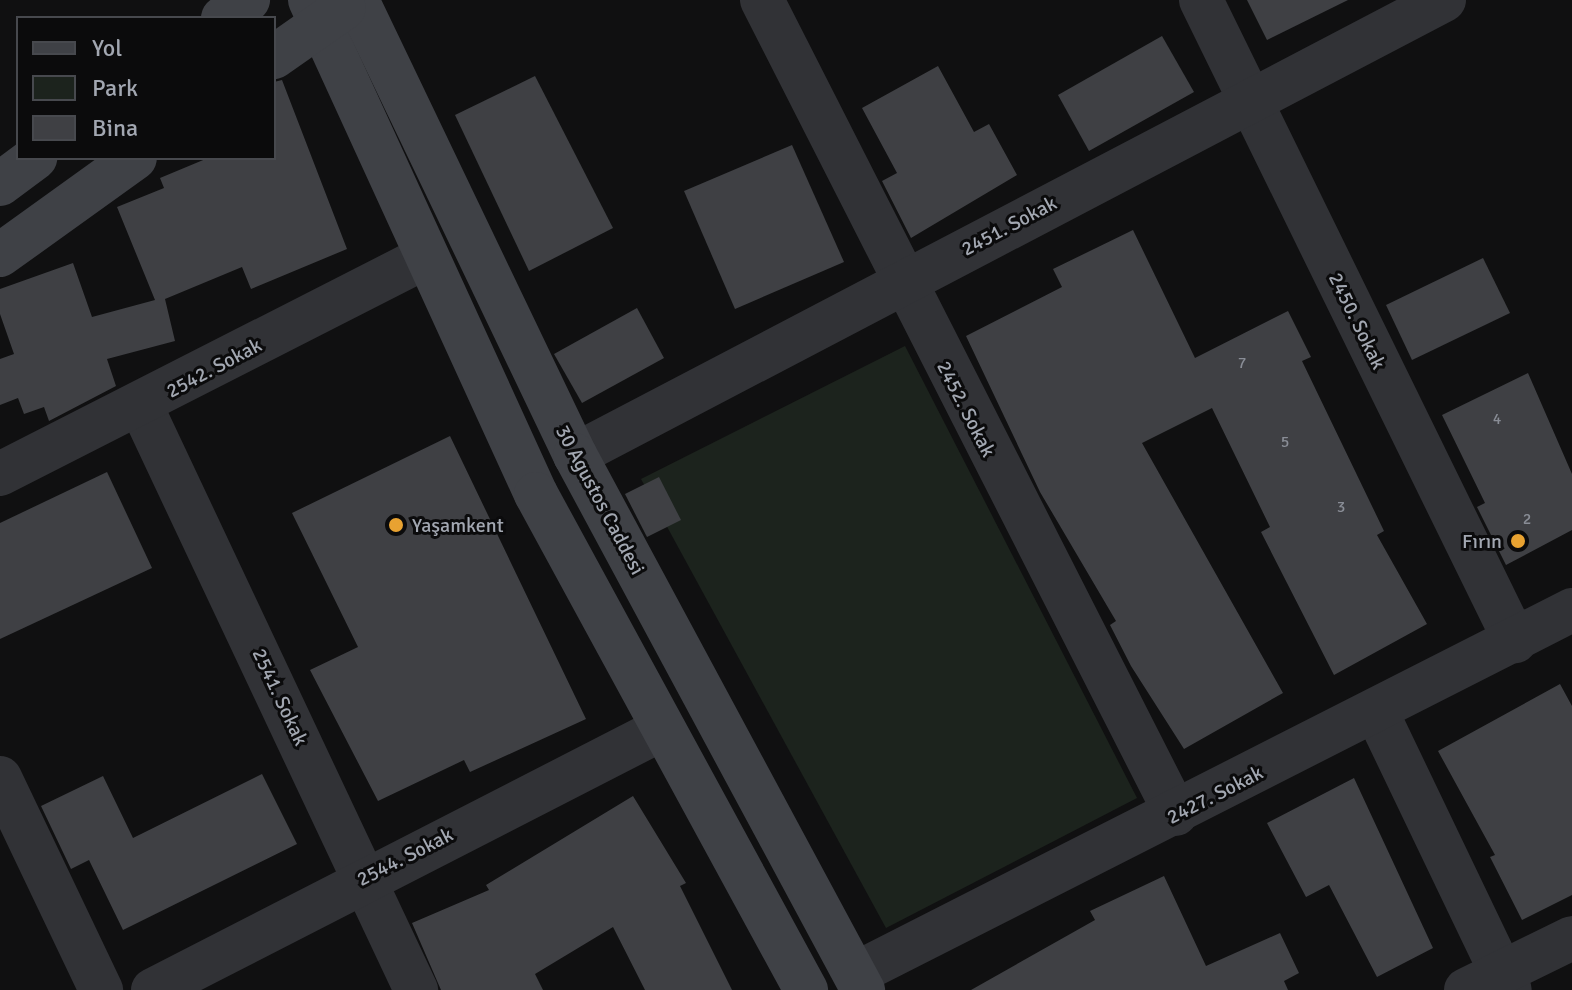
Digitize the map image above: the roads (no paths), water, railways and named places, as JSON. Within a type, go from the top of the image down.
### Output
[{"type":"main road","points":[[226,16],[248,0]]},
{"type":"main road","points":[[276,55],[336,6],[425,257],[536,494],[660,730],[806,990]]},
{"type":"main road","name":"30 Agustos Caddesi","points":[[336,6],[859,982]]},
{"type":"main road","points":[[0,184],[32,160]]},
{"type":"main road","points":[[0,255],[132,160]]},
{"type":"street","name":"2452. Sokak","points":[[762,0],[901,283],[1176,814]]},
{"type":"street","name":"2450. Sokak","points":[[1201,0],[1515,641]]},
{"type":"street","name":"2451. Sokak","points":[[575,455],[1247,99],[1444,0]]},
{"type":"street","name":"2542. Sokak","points":[[0,474],[141,406],[425,257]]},
{"type":"street","name":"2541. Sokak","points":[[141,406],[416,990]]},
{"type":"street","name":"2427. Sokak","points":[[859,982],[1572,610]]},
{"type":"street","points":[[1377,713],[1492,984],[1572,938]]},
{"type":"street","name":"2544. Sokak","points":[[153,990],[365,877],[660,730]]},
{"type":"street","points":[[0,778],[101,990]]},
{"type":"place","name":"Yaşamkent","points":[[396,525]]},
{"type":"place","name":"Fırın","points":[[1518,541]]}]
